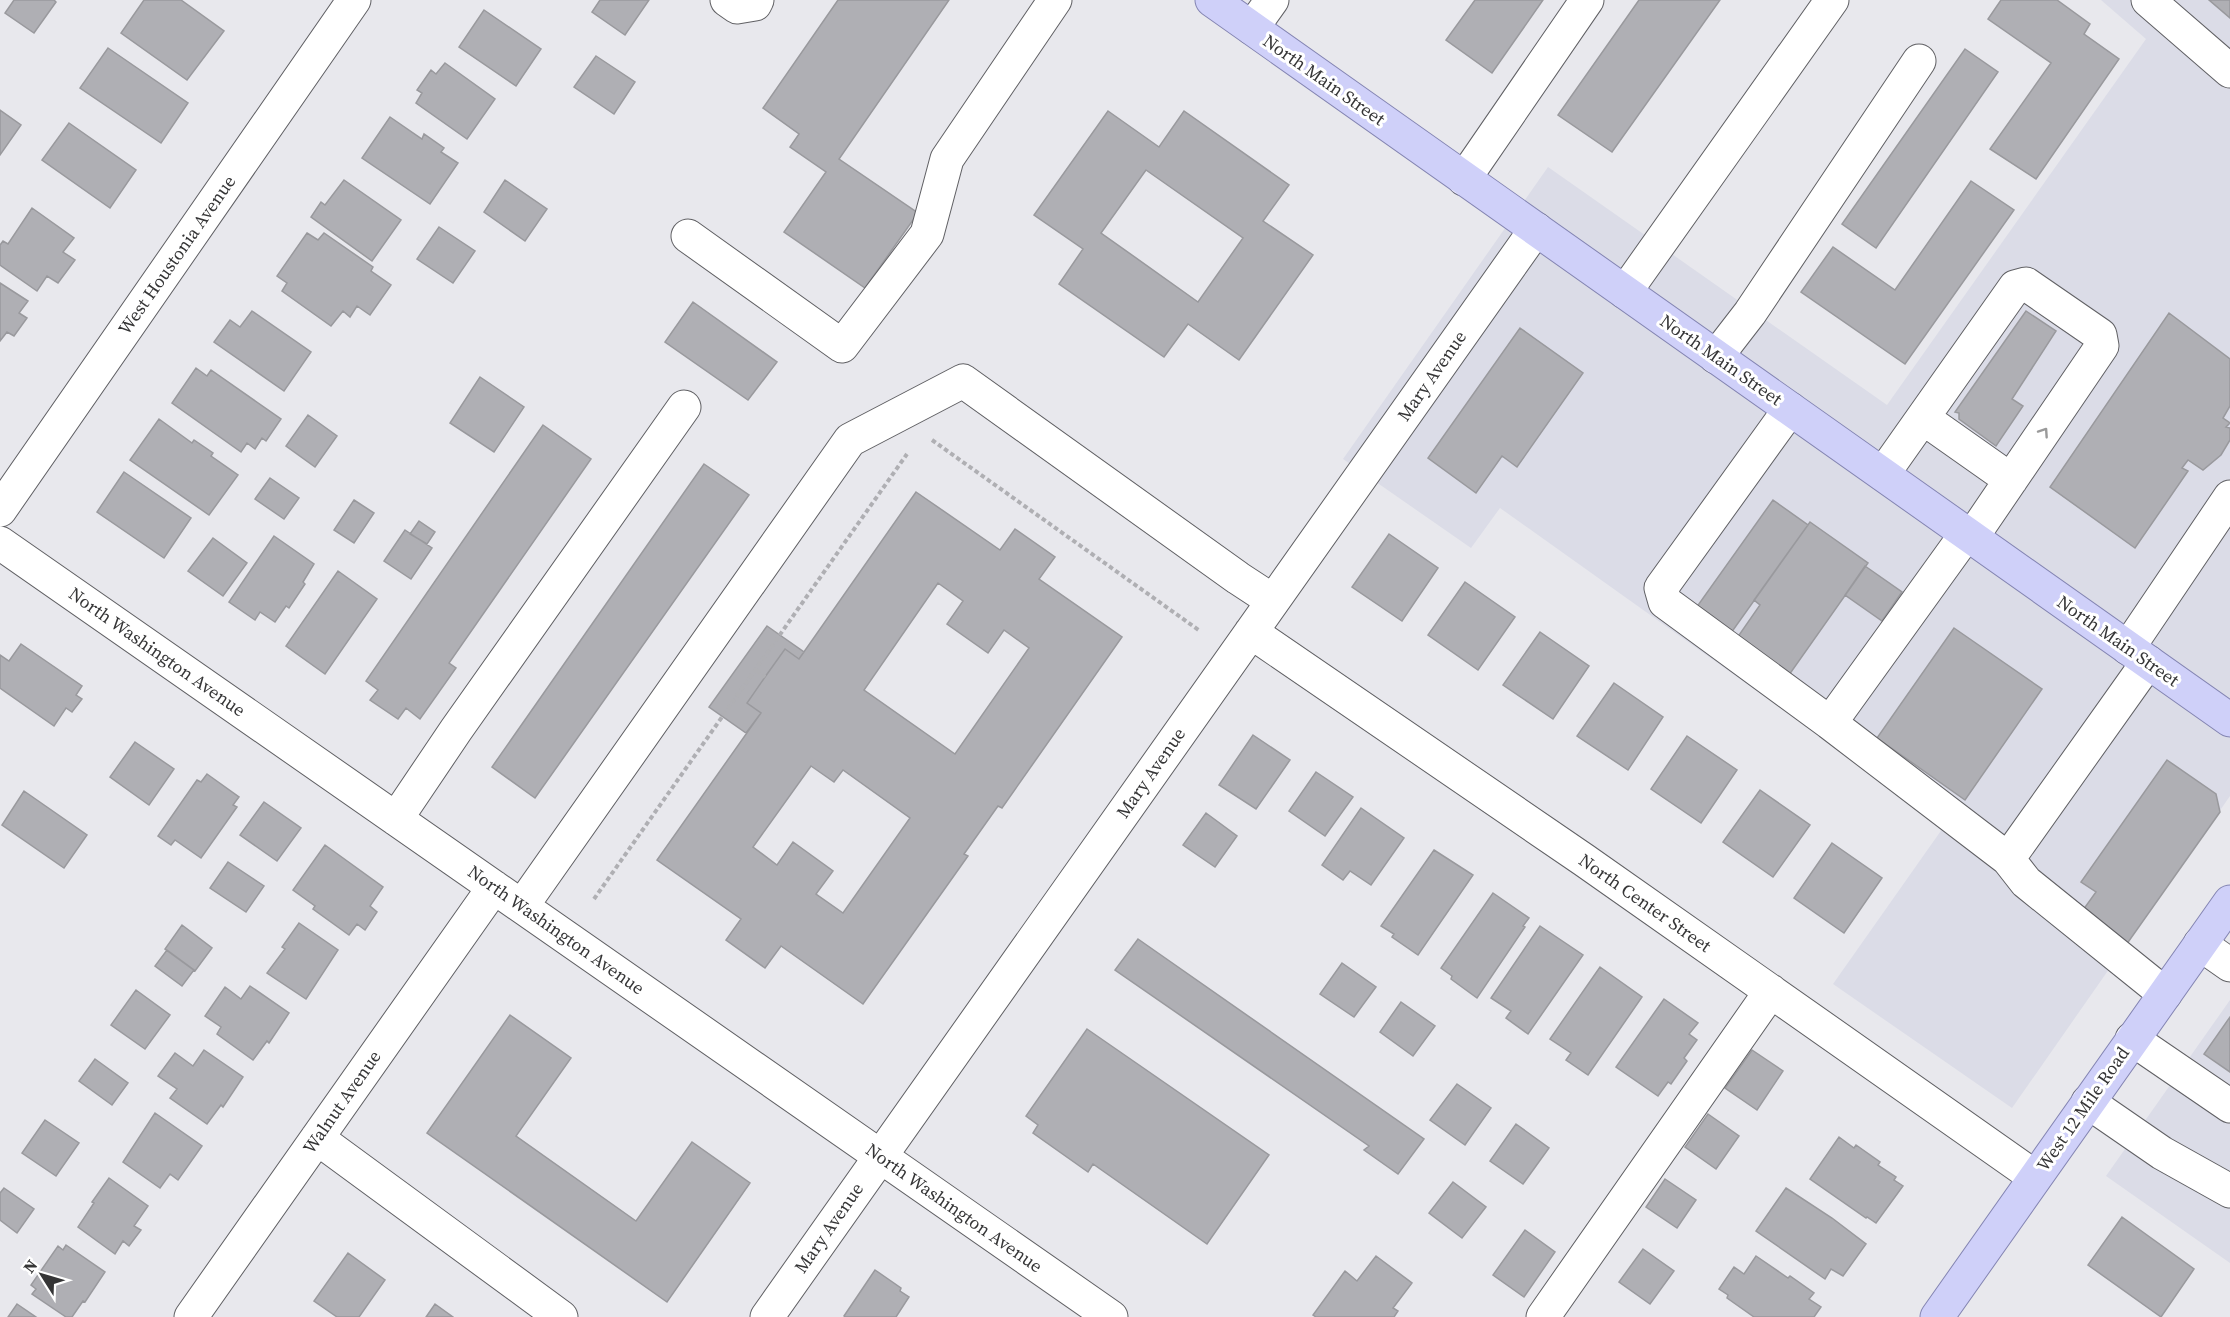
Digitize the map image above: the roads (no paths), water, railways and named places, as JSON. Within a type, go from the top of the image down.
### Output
[{"type":"main road","name":"North Main Street","points":[[1212,0],[2230,720]]},
{"type":"main road","name":"West 12 Mile Road","points":[[1937,1317],[2230,902]]},
{"type":"street","name":"West Houstonia Avenue","points":[[0,510],[354,0]]},
{"type":"street","points":[[727,0],[737,7],[754,4],[757,0]]},
{"type":"street","points":[[688,236],[842,346],[927,234],[948,159],[1055,0]]},
{"type":"street","points":[[1252,28],[1272,0]]},
{"type":"street","points":[[1464,179],[1587,0]]},
{"type":"street","points":[[1625,292],[1832,0]]},
{"type":"street","points":[[2148,0],[2230,71]]},
{"type":"street","points":[[1716,357],[1750,313],[1919,61]]},
{"type":"street","name":"Mary Avenue","points":[[767,1317],[1536,229]]},
{"type":"street","points":[[1830,723],[2011,480],[2102,346],[2100,335],[2026,284],[2015,287],[1883,474]]},
{"type":"street","points":[[522,906],[850,440],[963,381],[1273,601]]},
{"type":"street","points":[[396,819],[456,730],[684,407]]},
{"type":"street","points":[[1790,409],[1661,588],[1665,602],[1830,723],[2008,859],[2026,882],[2165,994]]},
{"type":"street","points":[[1923,418],[2011,480]]},
{"type":"street","points":[[2008,859],[2138,655],[2230,497]]},
{"type":"street","name":"North Washington Avenue","points":[[0,543],[1111,1317]]},
{"type":"street","name":"North Center Street","points":[[1251,632],[1771,991],[2035,1177]]},
{"type":"street","name":"Walnut Avenue","points":[[191,1317],[494,887]]},
{"type":"street","points":[[2200,944],[2230,965]]},
{"type":"street","points":[[1543,1317],[1771,991]]},
{"type":"street","points":[[2132,1040],[2230,1106]]},
{"type":"street","points":[[2088,1102],[2162,1154],[2230,1191]]},
{"type":"street","points":[[317,1138],[553,1314]]}]
